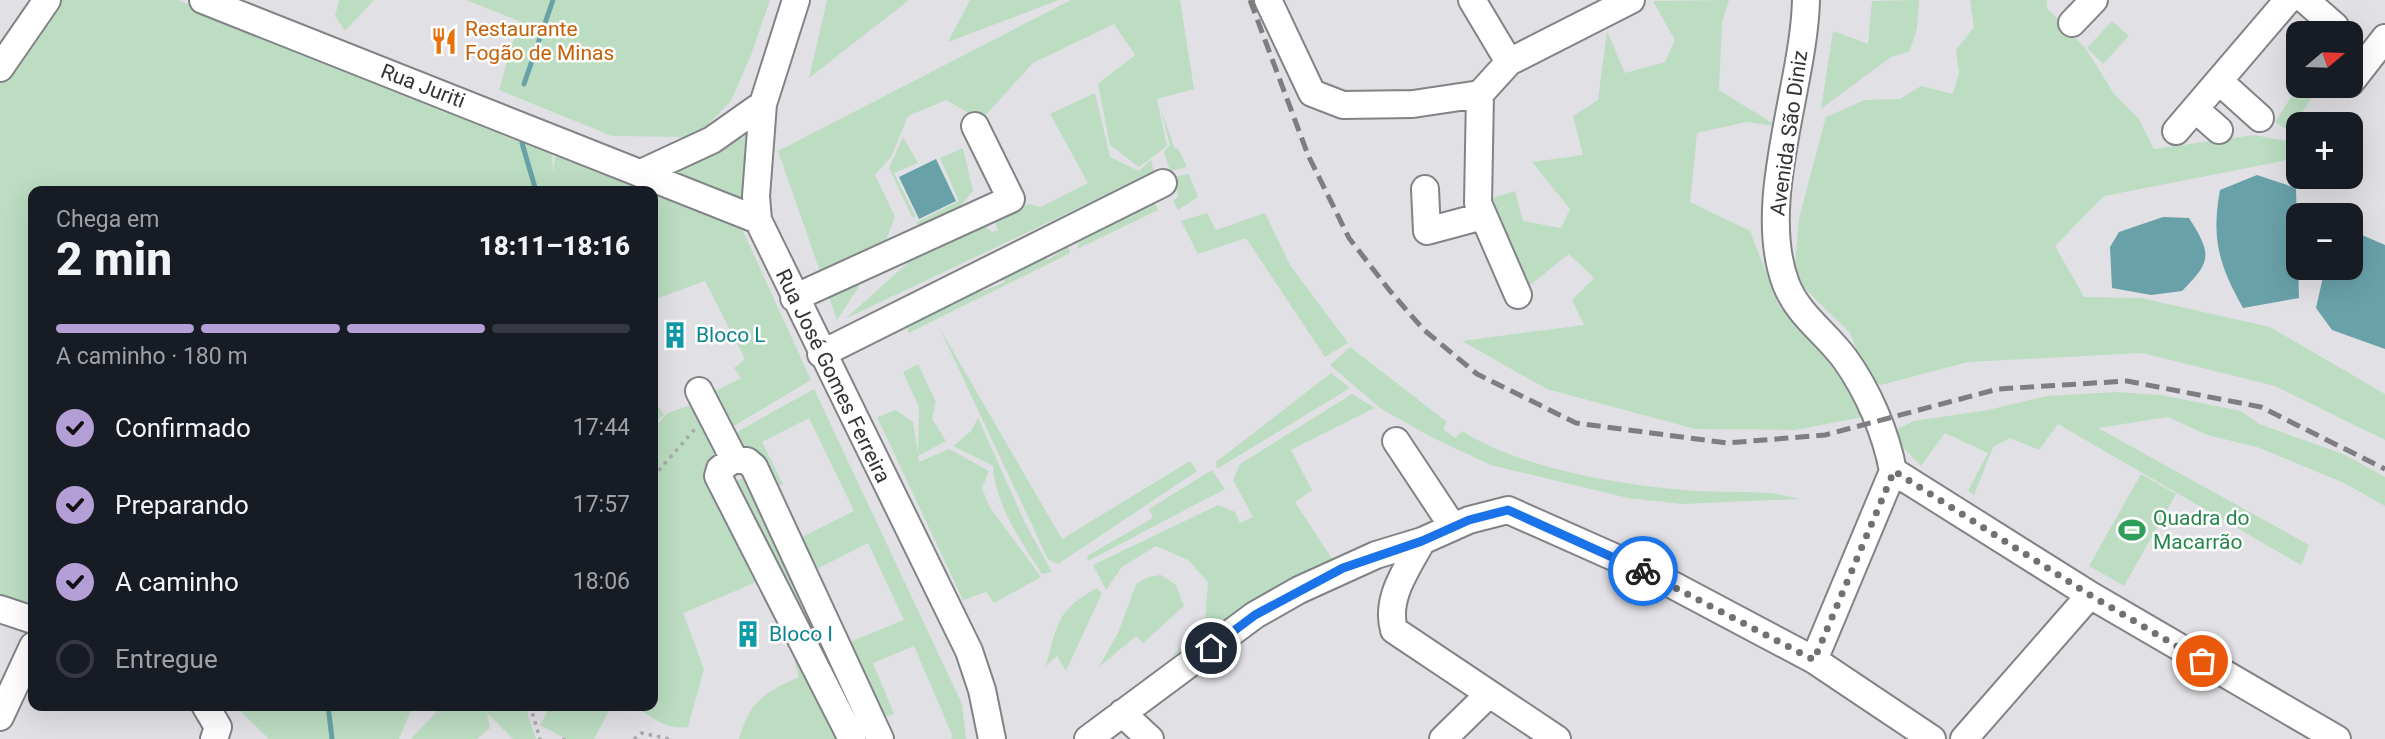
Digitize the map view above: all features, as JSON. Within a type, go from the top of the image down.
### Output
[{"type":"street","points":[[0,68],[47,0]]},
{"type":"street","name":"Rua Juriti","points":[[203,0],[758,220]]},
{"type":"street","name":"Rua José Gomes Ferreira","points":[[796,0],[762,104],[756,196],[758,220],[968,651],[982,690],[992,739]]},
{"type":"street","points":[[1268,0],[1312,93],[1343,105],[1413,104],[1480,94],[1509,62],[1623,1]]},
{"type":"street","points":[[1472,0],[1509,62]]},
{"type":"street","name":"Avenida São Diniz","points":[[1805,0],[1779,183],[1775,238],[1786,284],[1805,315],[1845,359],[1888,443],[1894,471]]},
{"type":"street","points":[[2176,131],[2288,0]]},
{"type":"street","points":[[2305,0],[2329,21]]},
{"type":"street","points":[[2363,67],[2385,38]]},
{"type":"street","points":[[2219,81],[2260,118]]},
{"type":"street","points":[[1480,94],[1478,203],[1518,295]]},
{"type":"street","points":[[642,172],[712,140],[762,104]]},
{"type":"street","points":[[2195,109],[2219,130]]},
{"type":"street","points":[[794,298],[1011,199],[975,126]]},
{"type":"street","points":[[821,354],[1163,183]]},
{"type":"street","points":[[1425,189],[1427,231],[1483,216]]},
{"type":"street","points":[[704,402],[734,459]]},
{"type":"street","points":[[1396,441],[1461,523]]},
{"type":"street","points":[[852,739],[718,476],[720,469],[734,459],[747,461],[754,467],[880,739]]},
{"type":"street","points":[[1814,660],[1894,471],[2090,595],[2337,739]]},
{"type":"street","points":[[1088,739],[1255,615],[1299,590],[1376,555],[1422,541],[1461,523],[1508,510],[1652,574],[1814,660],[1932,739]]},
{"type":"street","points":[[1422,541],[1394,595],[1390,614],[1394,630],[1488,695],[1558,739]]},
{"type":"street","points":[[1964,739],[2090,595]]},
{"type":"street","points":[[0,609],[28,618]]},
{"type":"street","points":[[0,717],[28,657]]},
{"type":"street","points":[[834,703],[859,691]]},
{"type":"street","points":[[1443,739],[1488,695]]},
{"type":"street","points":[[209,711],[218,727],[214,739]]},
{"type":"street","points":[[1122,713],[1150,739]]},
{"type":"path","points":[[658,471],[704,402]]},
{"type":"path","points":[[532,711],[540,739]]},
{"type":"path","points":[[635,739],[641,733],[670,739]]},
{"type":"green space","points":[[57,0],[178,0],[552,149],[553,173],[555,157],[560,156],[641,186],[28,186],[28,613],[0,602],[0,81]]},
{"type":"green space","points":[[339,0],[374,0],[345,31],[335,16]]},
{"type":"green space","points":[[466,0],[770,0],[731,101],[696,137],[612,136],[499,90],[519,21]]},
{"type":"green space","points":[[827,0],[909,0],[809,78]]},
{"type":"green space","points":[[970,0],[1059,0],[948,42]]},
{"type":"green space","points":[[1071,0],[1180,0],[1194,89],[1157,99],[1167,146],[1139,167],[1110,145],[1098,84],[1135,55],[1114,24],[1033,63],[981,120],[946,100],[908,116],[891,157],[875,175],[895,217],[881,252],[837,320],[778,151]]},
{"type":"green space","points":[[1729,0],[1722,23],[1719,90],[1777,126],[1746,122],[1697,133],[1690,202],[1750,231],[1779,306],[1816,346],[1868,416],[1795,430],[1695,429],[1547,389],[1462,341],[1584,325],[1572,300],[1594,278],[1569,254],[1525,289],[1486,200],[1515,191],[1523,221],[1561,228],[1570,209],[1532,162],[1583,155],[1573,116],[1598,100],[1607,31],[1625,73],[1665,62],[1675,40],[1653,1]]},
{"type":"green space","points":[[1919,0],[1917,29],[1909,52],[1891,57],[1821,109],[1833,31],[1868,44],[1872,1]]},
{"type":"green space","points":[[1970,0],[2047,0],[2047,8],[2086,49],[2114,94],[2139,119],[2154,149],[2254,135],[2286,141],[2286,160],[2104,196],[2055,246],[2084,297],[2141,298],[2270,327],[2385,394],[2385,440],[2275,386],[2142,353],[1968,362],[1881,385],[1869,379],[1850,333],[1794,278],[1799,218],[1826,117],[1865,100],[1900,99],[1921,86],[1953,94],[1959,73],[1956,50],[1974,27]]},
{"type":"green space","points":[[2112,21],[2129,36],[2103,64],[2087,48]]},
{"type":"green space","points":[[1095,93],[1110,157],[1139,171],[1151,160],[1154,172],[845,319],[913,258],[984,225],[992,232],[998,230],[995,222],[1028,204],[1041,207],[1088,183],[1050,114]]},
{"type":"green space","points":[[2290,98],[2312,98],[2302,112],[2286,112],[2286,130],[2275,122]]},
{"type":"green space","points":[[1161,110],[1175,149],[1178,148],[1187,167],[1170,171],[1164,152],[1170,145]]},
{"type":"green space","points":[[746,136],[747,201],[670,173]]},
{"type":"green space","points":[[903,137],[918,163],[894,173],[916,217],[912,217],[889,168]]},
{"type":"green space","points":[[963,148],[973,191],[956,211],[917,229],[917,222],[959,201],[940,158]]},
{"type":"green space","points":[[1189,174],[1198,197],[1178,210],[1173,201],[1178,197],[1174,177]]},
{"type":"green space","points":[[658,192],[719,215],[743,231],[811,380],[732,427],[711,393],[741,378],[734,368],[745,359],[705,281],[658,298]]},
{"type":"green space","points":[[1154,201],[1158,210],[1077,249],[1079,242]]},
{"type":"green space","points":[[1207,213],[1216,230],[1265,213],[1290,265],[1348,343],[1325,357],[1246,238],[1198,254],[1181,221]]},
{"type":"green space","points":[[1068,247],[1070,253],[909,333],[903,319],[946,297],[950,307],[971,295],[969,289],[980,285],[982,291],[1004,283],[1003,270],[1044,254],[1047,260]]},
{"type":"green space","points":[[939,327],[1062,539],[1190,461],[1197,471],[1058,564],[1048,559]]},
{"type":"green space","points":[[1350,347],[1447,422],[1443,429],[1455,438],[1462,431],[1514,456],[1544,466],[1609,480],[1670,489],[1750,492],[1799,499],[1682,504],[1628,498],[1491,465],[1431,437],[1380,408],[1330,365]]},
{"type":"green space","points":[[918,364],[936,402],[932,419],[946,441],[918,456],[919,462],[949,449],[989,471],[982,488],[989,506],[1041,577],[994,603],[986,592],[963,600],[877,417],[896,410],[913,422],[918,454],[919,407],[903,372]]},
{"type":"green space","points":[[1331,373],[1350,388],[1217,469],[1216,462]]},
{"type":"green space","points":[[814,389],[962,704],[966,739],[950,739],[953,737],[914,646],[873,663],[894,714],[882,718],[847,643],[904,620],[868,543],[811,572],[796,540],[854,511],[809,418],[762,442],[783,484],[770,490],[749,455],[730,436]]},
{"type":"green space","points":[[2117,392],[2161,395],[2241,411],[2259,424],[2343,454],[2385,477],[2385,506],[2344,483],[2257,447],[2207,435],[2168,417],[2098,428],[2309,545],[2301,565],[2058,424],[2039,450],[2010,438],[1993,447],[1974,495],[1968,491],[1988,453],[1945,433],[1921,466],[1889,433],[1914,421],[1988,410],[2047,396]]},
{"type":"green space","points":[[1352,394],[1375,408],[1291,450],[1312,490],[1295,502],[1332,559],[1203,635],[1169,659],[1205,622],[1208,582],[1188,560],[1156,546],[1122,567],[1106,590],[1093,565],[1218,505],[1235,512],[1240,523],[1253,517],[1233,480],[1240,464]]},
{"type":"green space","points":[[696,403],[720,452],[759,581],[683,613],[704,669],[688,727],[673,727],[643,711],[658,711],[658,423],[668,413]]},
{"type":"green space","points":[[658,406],[664,415],[658,419]]},
{"type":"green space","points":[[978,418],[1026,525],[1052,572],[1042,574],[1010,522],[999,495],[993,466],[953,446],[971,431]]},
{"type":"green space","points":[[1212,470],[1225,489],[1088,561],[1087,556],[1153,518],[1149,509]]},
{"type":"green space","name":"Quadra do Macarrão","points":[[2141,474],[2176,494],[2124,586],[2089,566]]},
{"type":"green space","points":[[744,477],[847,683],[837,688],[734,482]]},
{"type":"green space","points":[[1161,575],[1176,585],[1184,606],[1143,643],[1136,636],[1099,667],[1118,633],[1136,584],[1148,577]]},
{"type":"green space","points":[[1097,588],[1102,593],[1066,671],[1057,656],[1046,666],[1053,639],[1066,611]]},
{"type":"green space","points":[[797,654],[843,739],[739,739],[748,715],[760,699],[799,677],[795,663]]},
{"type":"green space","points":[[240,711],[411,711],[399,739],[269,739]]},
{"type":"green space","points":[[437,711],[527,711],[536,739],[513,739],[487,713],[490,728],[477,739],[411,739]]},
{"type":"green space","points":[[548,711],[609,711],[594,739],[566,739],[540,725]]},
{"type":"water","points":[[936,159],[956,201],[919,219],[899,177]]},
{"type":"water","points":[[2257,175],[2286,185],[2286,189],[2296,189],[2296,203],[2286,203],[2286,280],[2299,280],[2299,298],[2243,308],[2228,278],[2219,251],[2216,223],[2220,190]]},
{"type":"water","points":[[2163,217],[2189,218],[2205,249],[2199,272],[2182,291],[2151,295],[2112,288],[2110,247],[2119,232]]},
{"type":"water","points":[[2363,235],[2385,245],[2385,349],[2332,330],[2316,308],[2322,280],[2363,280]]},
{"type":"waterway","points":[[524,84],[553,0]]},
{"type":"waterway","points":[[522,143],[535,186]]},
{"type":"waterway","points":[[329,711],[332,739]]},
{"type":"railway","points":[[1250,0],[1308,155],[1349,238],[1424,330],[1477,374],[1576,423],[1727,443],[1825,435],[1998,389],[2127,381],[2261,407],[2385,469]]},
{"type":"way so far","points":[[1643,571],[1814,660],[1894,471],[2090,595],[2202,661]]},
{"type":"place","name":"Restaurante Fogão de Minas","points":[[444,41]]},
{"type":"place","name":"Bloco L","points":[[675,335]]},
{"type":"place","name":"Quadra do Macarrão","points":[[2132,530]]},
{"type":"place","name":"Bloco I","points":[[748,634]]},
{"type":"route","points":[[1211,648],[1255,615],[1343,568],[1422,541],[1469,520],[1508,510],[1643,571]]}]
